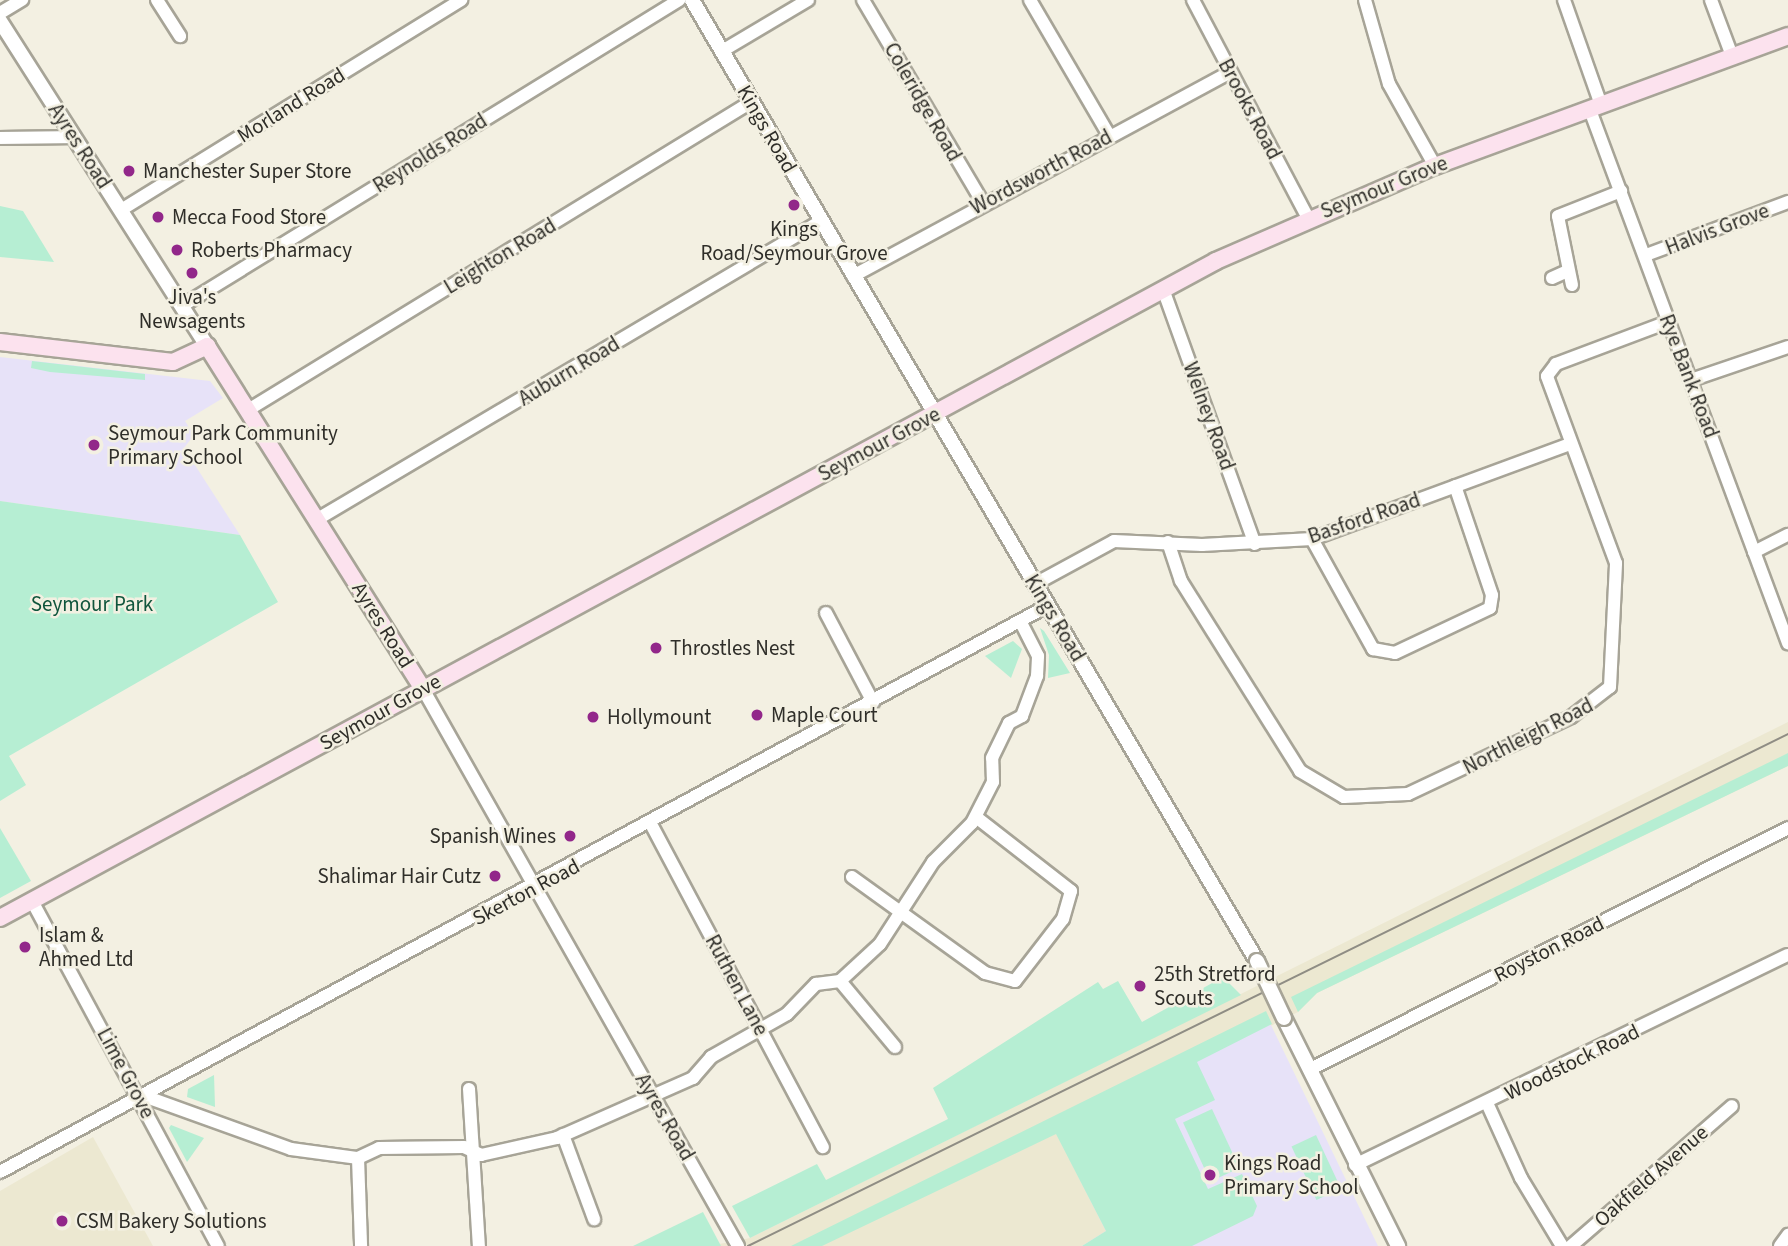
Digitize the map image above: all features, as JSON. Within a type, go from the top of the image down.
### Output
[{"type":"main road","name":"Seymour Grove","points":[[0,918],[1163,289],[1308,218],[1436,166],[1788,36]]},
{"type":"main road","points":[[0,342],[173,362],[207,346]]},
{"type":"main road","name":"Ayres Road","points":[[207,346],[423,689]]},
{"type":"street","points":[[0,13],[22,0]]},
{"type":"street","points":[[157,0],[180,36]]},
{"type":"street","name":"Morland Road","points":[[121,210],[461,0]]},
{"type":"street","name":"Reynolds Road","points":[[182,306],[679,0]]},
{"type":"street","name":"Kings Road","points":[[692,0],[1257,961],[1355,1165],[1398,1246]]},
{"type":"street","points":[[722,51],[808,0]]},
{"type":"street","name":"Coleridge Road","points":[[863,0],[983,204]]},
{"type":"street","points":[[1030,0],[1109,135]]},
{"type":"street","name":"Brooks Road","points":[[1193,0],[1308,218]]},
{"type":"street","points":[[1364,0],[1389,84],[1436,166]]},
{"type":"street","name":"Rye Bank Road","points":[[1564,0],[1620,191],[1788,643]]},
{"type":"street","points":[[1711,0],[1732,56]]},
{"type":"street","name":"Ayres Road","points":[[0,22],[207,346]]},
{"type":"street","name":"Wordsworth Road","points":[[853,276],[1109,135],[1230,72]]},
{"type":"street","name":"Leighton Road","points":[[248,410],[751,102]]},
{"type":"street","points":[[0,138],[74,137]]},
{"type":"street","points":[[1572,285],[1558,216],[1620,191]]},
{"type":"street","name":"Halvis Grove","points":[[1646,256],[1788,202]]},
{"type":"street","name":"Auburn Road","points":[[316,520],[821,221]]},
{"type":"street","points":[[1552,278],[1568,271]]},
{"type":"street","name":"Welney Road","points":[[1163,289],[1255,544]]},
{"type":"street","name":"Northleigh Road","points":[[1168,542],[1181,581],[1300,771],[1343,797],[1390,800],[1571,717],[1610,687],[1616,564],[1548,391],[1551,369],[1668,322]]},
{"type":"street","points":[[1691,380],[1788,347]]},
{"type":"street","name":"Basford Road","points":[[1035,584],[1114,541],[1255,544],[1312,539],[1570,444]]},
{"type":"street","points":[[1312,539],[1373,649],[1395,653],[1490,608],[1492,595],[1455,486]]},
{"type":"street","points":[[1754,552],[1788,535]]},
{"type":"street","name":"Skerton Road","points":[[0,1172],[536,887],[1049,606]]},
{"type":"street","points":[[826,613],[873,702]]},
{"type":"street","points":[[142,1097],[278,1146],[358,1158],[379,1148],[491,1153],[563,1135],[693,1078],[711,1057],[762,1031],[816,984],[840,981],[880,944],[933,862],[976,817],[993,782],[992,758],[1009,723],[1021,716],[1037,676],[1038,656],[1021,622]]},
{"type":"street","name":"Ayres Road","points":[[423,689],[738,1246]]},
{"type":"street","points":[[852,877],[1001,982],[1016,981],[1029,969],[1068,911],[1071,891],[976,817]]},
{"type":"street","name":"Ruthen Lane","points":[[651,824],[823,1147]]},
{"type":"street","name":"Royston Road","points":[[1309,1070],[1788,828]]},
{"type":"street","name":"Lime Grove","points":[[32,901],[142,1097],[218,1246]]},
{"type":"street","name":"Woodstock Road","points":[[1355,1165],[1788,955]]},
{"type":"street","points":[[840,981],[895,1047]]},
{"type":"street","points":[[469,1089],[479,1246]]},
{"type":"street","points":[[1487,1103],[1521,1178],[1562,1246]]},
{"type":"street","name":"Oakfield Avenue","points":[[1570,1246],[1732,1106]]},
{"type":"street","points":[[563,1135],[594,1219]]},
{"type":"street","points":[[358,1158],[361,1246]]},
{"type":"street","points":[[1780,1246],[1788,1235]]},
{"type":"shaded area","name":"Seymour Park Community Primary School","points":[[0,357],[210,381],[223,398],[185,421],[194,435],[184,448],[240,535],[0,501]]},
{"type":"shaded area","points":[[1788,722],[1788,766],[1317,993],[1298,1012],[1057,1134],[1107,1231],[1082,1246],[709,1246],[750,1238]]},
{"type":"shaded area","name":"Kings Road Primary School","points":[[1270,1023],[1378,1246],[1082,1246],[1106,1231],[1054,1129]]},
{"type":"shaded area","name":"CSM Bakery Solutions","points":[[93,1137],[153,1246],[0,1246],[0,1191]]},
{"type":"green space","points":[[0,206],[23,211],[54,262],[0,257]]},
{"type":"green space","points":[[32,361],[145,374],[145,380],[50,372],[31,368]]},
{"type":"green space","name":"Seymour Park","points":[[0,501],[240,535],[278,602],[9,756],[26,785],[0,801]]},
{"type":"green space","points":[[1040,628],[1070,673],[1048,678],[1049,655]]},
{"type":"green space","points":[[1013,641],[1022,649],[1011,678],[985,656]]},
{"type":"green space","points":[[1788,753],[1788,766],[1317,993],[1298,1012],[1291,997]]},
{"type":"green space","points":[[0,828],[31,881],[0,898]]},
{"type":"green space","points":[[1223,977],[1241,995],[750,1238],[732,1206],[817,1164],[826,1180],[948,1119],[933,1088],[1098,982],[1103,989],[1118,981],[1142,1022]]},
{"type":"green space","points":[[1266,1011],[1272,1024],[1197,1062],[1215,1100],[1175,1119],[1208,1189],[1242,1174],[1257,1206],[1253,1216],[1192,1246],[1082,1246],[1106,1231],[1056,1134],[822,1246],[791,1246]]},
{"type":"green space","points":[[214,1075],[215,1107],[187,1097],[188,1089]]},
{"type":"green space","points":[[1212,1109],[1239,1168],[1210,1181],[1183,1123]]},
{"type":"green space","points":[[171,1125],[204,1138],[187,1162],[169,1128]]},
{"type":"green space","points":[[1316,1135],[1341,1188],[1316,1200],[1292,1146]]},
{"type":"green space","points":[[703,1212],[721,1246],[633,1246]]},
{"type":"tram line","points":[[748,1246],[1788,734]]},
{"type":"place","name":"Manchester Super Store","points":[[129,171]]},
{"type":"place","name":"Kings Road/Seymour Grove","points":[[794,205]]},
{"type":"place","name":"Mecca Food Store","points":[[158,217]]},
{"type":"place","name":"Roberts Pharmacy","points":[[177,250]]},
{"type":"place","name":"Jiva's Newsagents","points":[[192,273]]},
{"type":"place","name":"Seymour Park Community Primary School","points":[[94,445]]},
{"type":"place","name":"Throstles Nest","points":[[656,648]]},
{"type":"place","name":"Maple Court","points":[[757,715]]},
{"type":"place","name":"Hollymount","points":[[593,717]]},
{"type":"place","name":"Spanish Wines","points":[[570,836]]},
{"type":"place","name":"Shalimar Hair Cutz","points":[[495,876]]},
{"type":"place","name":"Islam & Ahmed Ltd","points":[[25,947]]},
{"type":"place","name":"25th Stretford Scouts","points":[[1140,986]]},
{"type":"place","name":"Kings Road Primary School","points":[[1210,1175]]},
{"type":"place","name":"CSM Bakery Solutions","points":[[62,1221]]}]
